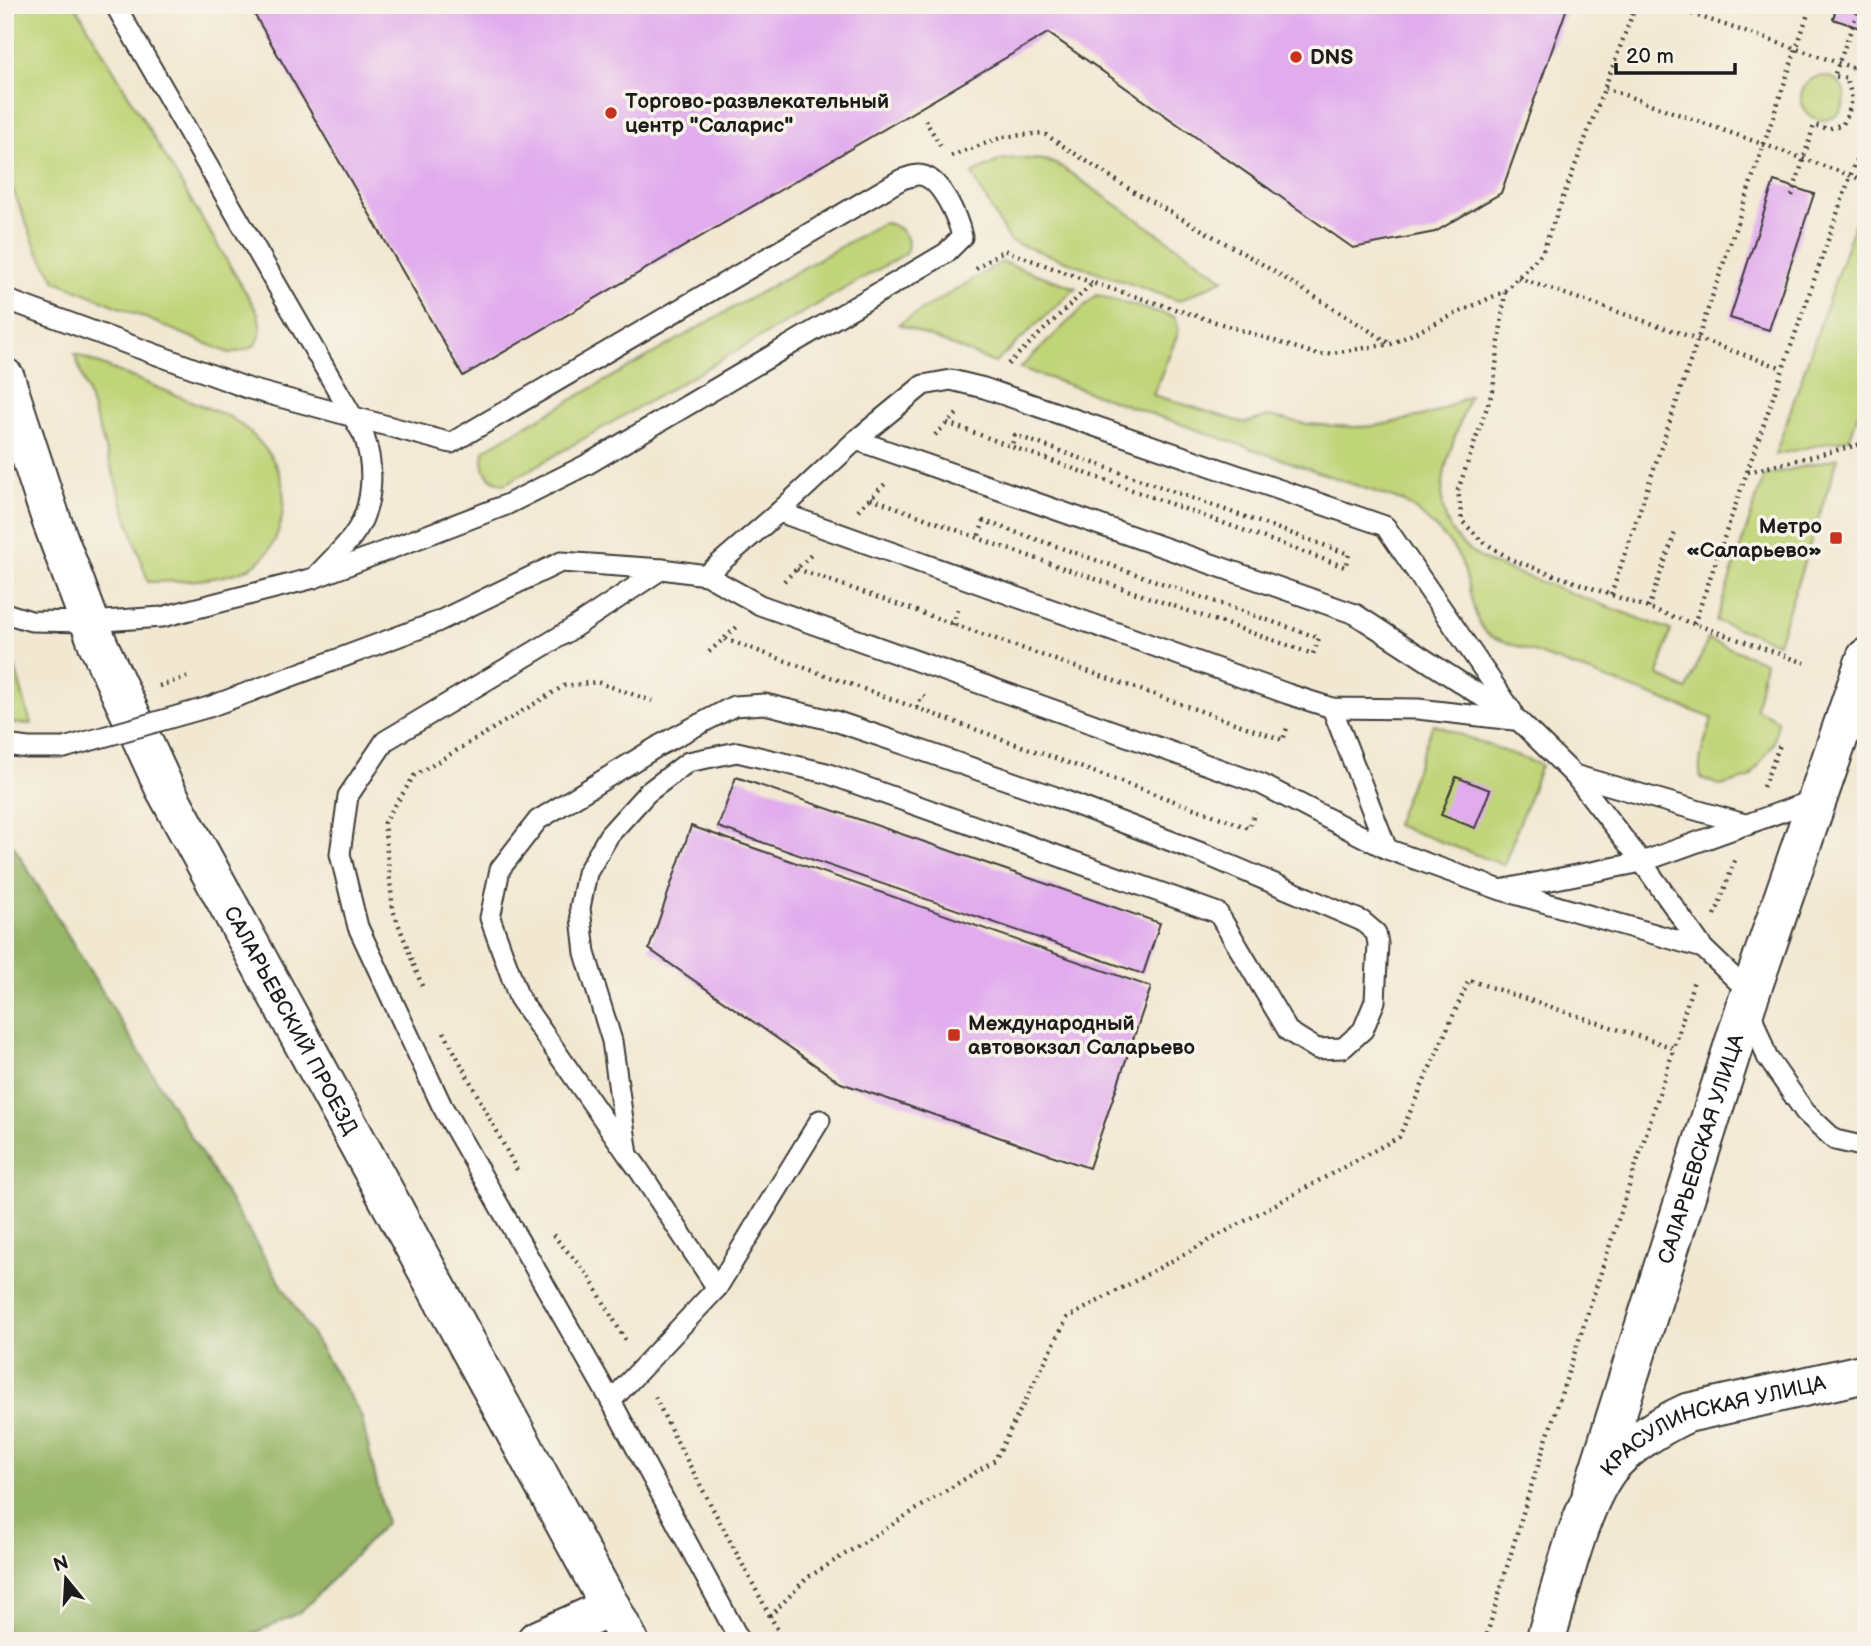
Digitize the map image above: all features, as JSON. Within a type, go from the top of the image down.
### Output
[{"type":"street","name":"САЛАРЬЕВСКИЙ ПРОЕЗД","points":[[5,378],[51,519],[89,622],[164,787],[629,1641]]},
{"type":"street","name":"САЛАРЬЕВСКАЯ УЛИЦА","points":[[1545,1641],[1749,998],[1866,658]]},
{"type":"street","name":"КРАСУЛИНСКАЯ УЛИЦА","points":[[1586,1510],[1609,1468],[1660,1425],[1687,1413],[1866,1373]]},
{"type":"street","points":[[536,1641],[611,1607]]},
{"type":"lane","points":[[115,5],[364,436],[371,456],[369,494],[354,535],[314,578]]},
{"type":"lane","points":[[5,299],[250,389],[451,443],[902,179],[920,175],[936,183],[958,221],[962,237],[946,253],[586,465],[506,505],[314,578],[162,617],[89,622],[31,621],[5,613]]},
{"type":"lane","points":[[706,575],[856,440],[923,385],[951,380],[984,388],[1385,526],[1518,720],[1574,775],[1642,862],[1703,948],[1749,998],[1767,1057],[1805,1112],[1835,1140],[1866,1147]]},
{"type":"lane","points":[[856,440],[1355,614],[1518,720]]},
{"type":"lane","points":[[779,512],[1332,708],[1418,709],[1518,720]]},
{"type":"lane","points":[[5,745],[64,748],[209,707],[437,622],[561,562],[662,569],[706,575],[760,605],[1261,784],[1387,849],[1501,890],[1703,948]]},
{"type":"lane","points":[[662,569],[566,632],[384,741],[348,796],[340,854],[358,927],[442,1106],[611,1401],[740,1641]]},
{"type":"lane","points":[[628,1155],[612,1041],[584,953],[580,908],[587,873],[609,835],[647,793],[688,762],[737,752],[827,773],[1218,913],[1288,1031],[1317,1049],[1343,1048],[1363,1030],[1375,1001],[1378,944],[1376,933],[1362,921],[1202,853],[1054,796],[835,721],[765,704],[734,706],[660,745],[538,820],[500,869],[489,918],[519,998],[717,1288]]},
{"type":"lane","points":[[1332,708],[1387,849]]},
{"type":"lane","points":[[1574,775],[1748,825]]},
{"type":"lane","points":[[1501,890],[1642,862],[1817,799]]},
{"type":"lane","points":[[611,1401],[717,1288],[820,1121]]},
{"type":"path","points":[[971,272],[1004,250],[1093,283],[1320,355],[1391,344],[1505,291],[1542,253],[1636,5]]},
{"type":"path","points":[[1665,5],[1866,72]]},
{"type":"path","points":[[1611,595],[1811,5]]},
{"type":"path","points":[[1792,197],[1814,125],[1828,129],[1843,124],[1852,104],[1852,94],[1846,78],[1835,76],[1860,5]]},
{"type":"path","points":[[1605,88],[1866,181]]},
{"type":"path","points":[[1694,624],[1866,131]]},
{"type":"path","points":[[947,158],[1003,137],[1043,133],[1131,190],[1257,261],[1391,344]]},
{"type":"path","points":[[1518,278],[1783,368]]},
{"type":"path","points":[[1008,364],[1093,283]]},
{"type":"path","points":[[1505,291],[1493,390],[1458,490],[1462,521],[1482,541],[1512,560],[1805,663]]},
{"type":"path","points":[[932,439],[962,408]]},
{"type":"path","points":[[947,423],[1011,448],[1345,567],[1349,554],[1016,435],[1011,448]]},
{"type":"path","points":[[1747,472],[1866,443]]},
{"type":"path","points":[[852,516],[889,480]]},
{"type":"path","points":[[871,498],[978,538],[1313,654],[1319,638],[984,521],[978,538]]},
{"type":"path","points":[[1648,608],[1675,533]]},
{"type":"path","points":[[779,586],[815,552]]},
{"type":"path","points":[[797,569],[1272,736]]},
{"type":"path","points":[[709,652],[740,624]]},
{"type":"path","points":[[724,639],[1238,824]]},
{"type":"path","points":[[425,994],[393,910],[384,823],[414,776],[564,686],[597,682],[652,701]]},
{"type":"path","points":[[1485,1641],[1532,1483],[1674,1048],[1703,948],[1780,746]]},
{"type":"path","points":[[770,1616],[807,1578],[995,1460],[1067,1318],[1399,1137],[1469,980],[1674,1048]]},
{"type":"path","points":[[442,1029],[522,1180]]},
{"type":"path","points":[[548,1228],[588,1275],[642,1368],[671,1432],[784,1641]]},
{"type":"green space","points":[[5,5],[75,5],[258,313],[260,337],[253,346],[229,353],[56,281],[37,250],[5,170]]},
{"type":"green space","points":[[1823,76],[1832,77],[1839,82],[1844,89],[1844,107],[1839,114],[1832,119],[1823,120],[1814,119],[1807,114],[1802,107],[1801,98],[1802,89],[1807,82],[1814,77]]},
{"type":"green space","points":[[1000,160],[1045,160],[1060,166],[1224,279],[1179,301],[1009,241],[972,174]]},
{"type":"green space","points":[[1866,218],[1866,390],[1850,438],[1775,455],[1856,220]]},
{"type":"green space","points":[[882,223],[903,232],[908,242],[905,254],[505,484],[493,480],[486,473],[483,457],[484,451],[489,447]]},
{"type":"green space","points":[[1002,262],[1076,288],[995,363],[899,324]]},
{"type":"green space","points":[[1096,295],[1175,317],[1179,331],[1153,395],[1245,423],[1269,416],[1307,424],[1376,426],[1435,413],[1469,396],[1446,466],[1442,489],[1443,510],[1451,529],[1466,547],[1490,563],[1671,630],[1658,675],[1687,690],[1708,639],[1765,662],[1756,709],[1778,720],[1774,743],[1750,778],[1721,786],[1701,778],[1701,756],[1712,718],[1490,636],[1478,621],[1457,553],[1436,528],[1404,502],[1020,368]]},
{"type":"green space","points":[[75,354],[230,417],[261,443],[281,478],[283,502],[279,529],[267,553],[259,562],[225,576],[148,582]]},
{"type":"green space","points":[[1838,458],[1778,643],[1716,621],[1764,476]]},
{"type":"green space","points":[[5,641],[8,642],[31,724],[5,723]]},
{"type":"green space","points":[[1433,724],[1541,765],[1504,865],[1395,825]]},
{"type":"green space","points":[[5,842],[13,845],[361,1415],[386,1523],[301,1612],[238,1641],[5,1641]]},
{"type":"building","name":"Торгово-развлекательный центр \"Саларис\"","points":[[249,5],[1568,5],[1501,193],[1435,232],[1353,248],[1048,33],[463,376]]},
{"type":"building","points":[[1837,5],[1866,5],[1866,30],[1833,19]]},
{"type":"building","points":[[1774,181],[1814,194],[1769,330],[1730,318]]},
{"type":"building","points":[[736,777],[1160,923],[1143,974],[718,827]]},
{"type":"building","points":[[1456,777],[1490,790],[1475,828],[1441,815]]},
{"type":"building","name":"Международный автовокзал Саларьево","points":[[691,826],[1151,987],[1089,1168],[841,1083],[649,949]]},
{"type":"place","name":"DNS","points":[[1296,57]]},
{"type":"place","name":"Торгово-развлекательный центр \"Саларис\"","points":[[611,113]]},
{"type":"place","name":"Метро «Саларьево»","points":[[1836,538]]},
{"type":"place","name":"Международный автовокзал Саларьево","points":[[954,1035]]}]
